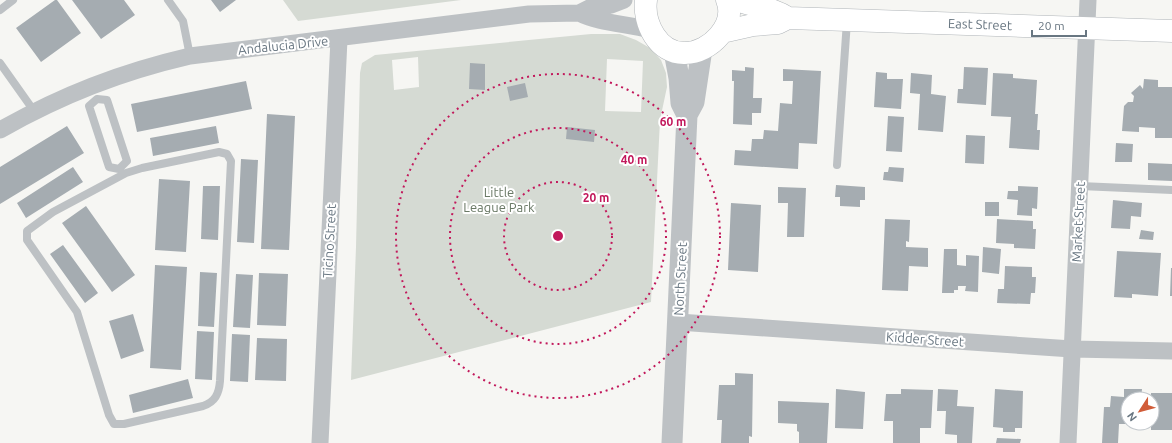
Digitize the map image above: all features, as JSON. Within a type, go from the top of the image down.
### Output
[{"type":"main road","points":[[646,0],[646,18],[650,30],[665,46],[674,51],[684,53],[702,49],[713,42],[722,32],[730,14],[727,0]]},
{"type":"main road","name":"East Street","points":[[736,0],[754,6],[778,11],[788,18]]},
{"type":"main road","name":"East Street","points":[[722,32],[753,25],[778,23],[788,18],[1172,31]]},
{"type":"street","name":"Andalucia Drive","points":[[0,130],[34,111],[94,92],[138,69],[190,56],[339,39],[529,14],[579,13],[589,8],[611,5],[624,0]]},
{"type":"street","name":"Market Street","points":[[1068,443],[1088,0]]},
{"type":"street","name":"Andalucia Drive","points":[[579,13],[589,19],[620,23],[650,30]]},
{"type":"street","name":"Ticino Street","points":[[320,443],[339,39]]},
{"type":"street","name":"North Street","points":[[672,443],[687,115],[694,102],[702,49]]},
{"type":"street","name":"North Street","points":[[674,51],[680,78],[681,103],[687,115]]},
{"type":"street","name":"Kidder Street","points":[[678,322],[1072,349],[1172,351]]},
{"type":"lane","points":[[0,10],[13,0]]},
{"type":"lane","points":[[168,0],[183,21],[190,56]]},
{"type":"lane","points":[[837,166],[847,20]]},
{"type":"lane","points":[[0,63],[34,111]]},
{"type":"lane","points":[[94,92],[89,106],[109,167],[120,172],[219,152],[227,154],[231,161],[220,381],[218,393],[213,401],[203,406],[118,424],[110,418],[77,312],[29,244],[26,235],[32,226],[120,172],[127,161],[107,100],[94,92]]},
{"type":"lane","points":[[1080,186],[1172,190]]},
{"type":"green space","points":[[283,0],[461,0],[298,21]]},
{"type":"green space","name":"Little League Park","points":[[591,34],[620,34],[636,40],[650,48],[661,60],[666,73],[667,87],[660,120],[651,302],[351,380],[360,73],[362,63],[375,55]],"holes":[[[418,57],[419,87],[394,90],[392,60]],[[607,59],[643,61],[641,112],[605,111]]]},
{"type":"building","points":[[57,0],[81,33],[41,62],[16,28]]},
{"type":"building","points":[[72,0],[124,0],[135,15],[101,39]]},
{"type":"building","points":[[211,0],[236,0],[220,12]]},
{"type":"building","points":[[470,63],[485,64],[485,90],[469,89]]},
{"type":"building","points":[[745,67],[754,68],[753,98],[762,98],[761,113],[752,113],[752,125],[733,124],[734,81],[732,81],[732,70],[745,71]]},
{"type":"building","points":[[964,67],[988,68],[986,105],[957,103],[958,89],[963,89]]},
{"type":"building","points":[[783,69],[821,71],[817,144],[799,143],[798,169],[734,165],[735,150],[751,151],[752,139],[763,139],[764,130],[778,131],[780,103],[792,104],[793,81],[783,81]]},
{"type":"building","points":[[876,72],[887,73],[887,79],[903,79],[901,109],[874,107]]},
{"type":"building","points":[[911,73],[932,75],[931,94],[946,96],[943,132],[918,130],[920,94],[910,93]]},
{"type":"building","points":[[993,73],[1013,74],[1013,78],[1037,80],[1035,114],[1038,114],[1037,130],[1040,130],[1039,150],[1009,148],[1011,117],[991,116]]},
{"type":"building","points":[[1144,79],[1158,80],[1158,87],[1172,87],[1172,138],[1155,138],[1155,128],[1139,127],[1139,132],[1122,131],[1124,106],[1128,102],[1133,102],[1134,96],[1131,93],[1140,85],[1143,89]]},
{"type":"building","points":[[246,81],[252,109],[137,132],[131,104]]},
{"type":"building","points":[[525,83],[528,97],[510,101],[507,87]]},
{"type":"building","points":[[267,114],[295,116],[289,250],[261,249]]},
{"type":"building","points":[[888,116],[904,117],[902,152],[886,151]]},
{"type":"building","points":[[67,126],[84,153],[0,204],[0,167]]},
{"type":"building","points":[[216,126],[219,143],[153,156],[150,138]]},
{"type":"building","points":[[567,127],[595,130],[594,142],[566,139]]},
{"type":"building","points":[[966,135],[985,136],[984,164],[965,163]]},
{"type":"building","points":[[1116,143],[1133,144],[1132,162],[1115,162]]},
{"type":"building","points":[[241,159],[258,160],[254,243],[237,242]]},
{"type":"building","points":[[1148,163],[1172,164],[1172,181],[1148,180]]},
{"type":"building","points":[[73,167],[83,182],[26,218],[17,203]]},
{"type":"building","points":[[889,167],[904,168],[903,182],[883,180],[884,172],[888,172]]},
{"type":"building","points":[[159,179],[190,181],[186,252],[155,250]]},
{"type":"building","points":[[836,185],[865,187],[865,200],[860,200],[860,207],[840,206],[840,197],[835,197]]},
{"type":"building","points":[[203,186],[220,186],[218,240],[201,239]]},
{"type":"building","points":[[1018,186],[1038,187],[1037,209],[1032,208],[1032,216],[1017,215],[1018,200],[1007,199],[1008,191],[1018,191]]},
{"type":"building","points":[[778,187],[806,188],[804,237],[787,237],[788,203],[778,203]]},
{"type":"building","points":[[1113,200],[1142,203],[1141,217],[1131,216],[1130,229],[1111,228]]},
{"type":"building","points":[[985,202],[999,202],[999,216],[985,216]]},
{"type":"building","points":[[731,203],[761,205],[758,272],[728,270]]},
{"type":"building","points":[[86,206],[135,275],[112,292],[62,223]]},
{"type":"building","points":[[885,219],[910,220],[909,242],[906,241],[906,247],[928,248],[928,267],[909,266],[908,291],[882,290]]},
{"type":"building","points":[[997,219],[1033,221],[1033,229],[1036,229],[1035,249],[1014,248],[1014,244],[996,243]]},
{"type":"building","points":[[1141,230],[1154,232],[1153,240],[1139,239]]},
{"type":"building","points":[[63,245],[98,293],[85,303],[50,254]]},
{"type":"building","points":[[983,247],[1001,249],[999,274],[982,272]]},
{"type":"building","points":[[944,249],[957,249],[957,265],[966,266],[966,255],[979,256],[978,292],[965,291],[966,286],[958,286],[958,290],[954,290],[954,293],[942,293]]},
{"type":"building","points":[[1117,251],[1161,253],[1158,296],[1132,294],[1132,298],[1114,297]]},
{"type":"building","points":[[155,265],[187,267],[181,370],[150,368]]},
{"type":"building","points":[[1005,266],[1032,267],[1032,277],[1036,277],[1035,293],[1031,293],[1030,304],[997,303],[998,289],[1004,289]]},
{"type":"building","points":[[1171,268],[1172,296],[1170,296]]},
{"type":"building","points":[[200,272],[217,273],[214,327],[198,326]]},
{"type":"building","points":[[259,273],[288,274],[286,326],[257,325]]},
{"type":"building","points":[[236,274],[253,275],[250,328],[233,327]]},
{"type":"building","points":[[133,314],[144,351],[121,359],[109,321]]},
{"type":"building","points":[[197,331],[214,332],[212,380],[195,379]]},
{"type":"building","points":[[232,334],[250,335],[248,382],[230,381]]},
{"type":"building","points":[[257,338],[287,339],[286,381],[255,380]]},
{"type":"building","points":[[735,373],[753,374],[752,437],[749,436],[749,443],[721,443],[722,420],[717,420],[719,385],[735,385]]},
{"type":"building","points":[[188,379],[193,398],[133,413],[129,395]]},
{"type":"building","points":[[836,389],[865,392],[863,429],[835,428]]},
{"type":"building","points":[[901,389],[933,390],[931,428],[920,428],[920,443],[893,443],[893,421],[884,421],[886,394],[901,394]]},
{"type":"building","points":[[938,389],[958,390],[957,406],[974,407],[972,443],[957,443],[957,435],[945,434],[946,411],[937,411]]},
{"type":"building","points":[[995,389],[1023,391],[1022,428],[1015,428],[1015,432],[1003,432],[1003,428],[993,427]]},
{"type":"building","points":[[1124,389],[1142,389],[1142,391],[1124,391]]},
{"type":"building","points":[[1160,393],[1172,393],[1172,430],[1160,430]]},
{"type":"building","points":[[1111,396],[1120,397],[1118,443],[1102,443],[1104,407],[1110,407]]},
{"type":"building","points":[[778,401],[829,403],[827,443],[799,443],[797,424],[778,423]]},
{"type":"building","points":[[997,438],[1021,439],[1020,443],[996,443]]}]
